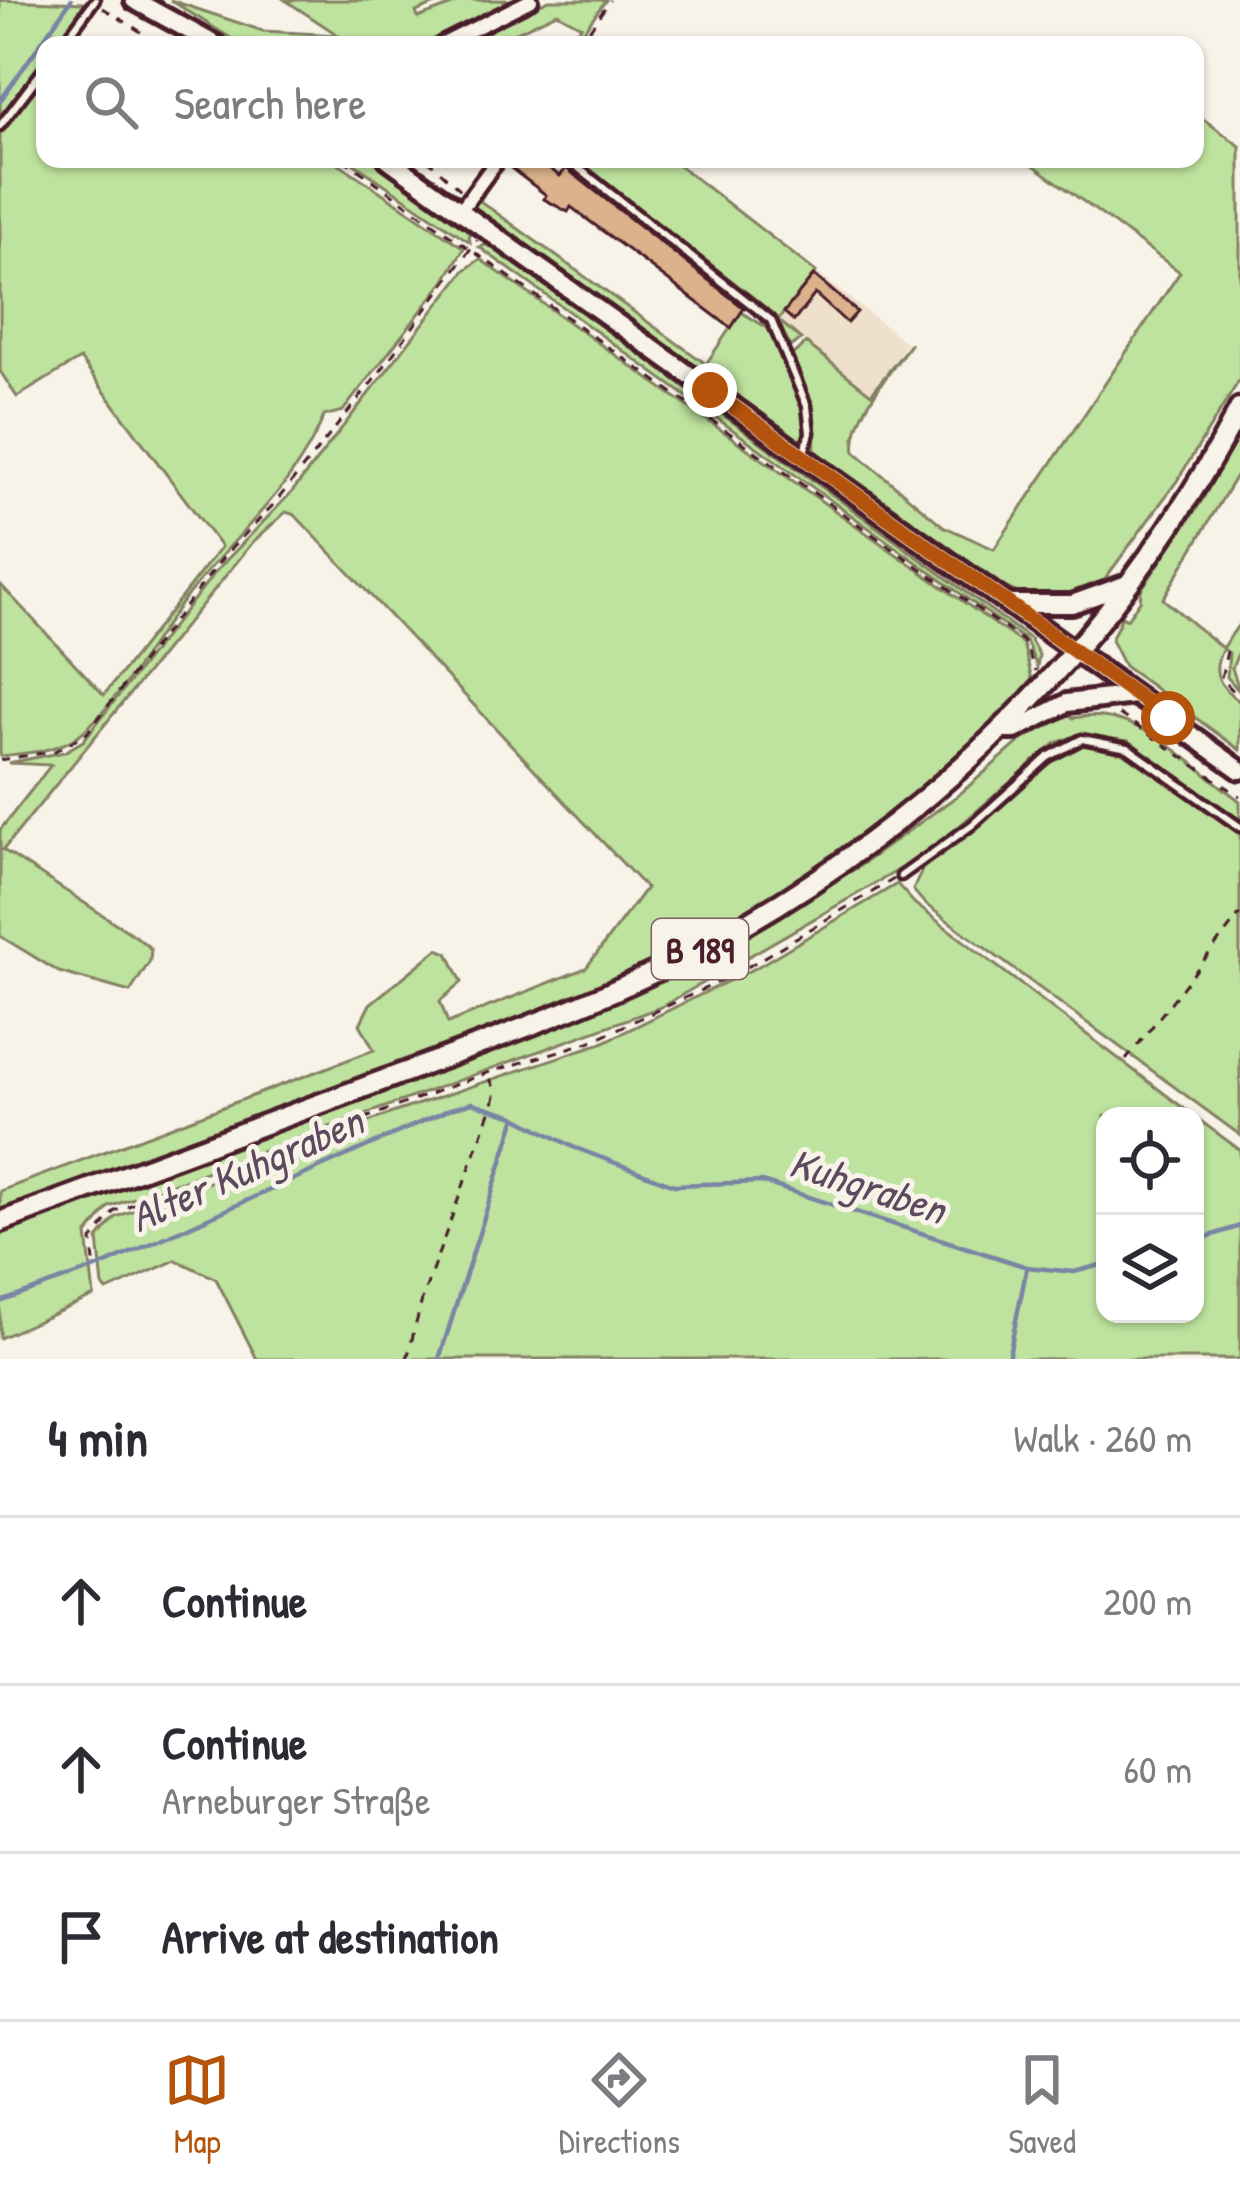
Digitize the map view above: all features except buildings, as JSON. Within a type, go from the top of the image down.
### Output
[{"type":"main road","points":[[134,0],[200,36]]},
{"type":"main road","points":[[403,168],[465,205],[484,228],[1240,770]]},
{"type":"main road","name":"B 189","points":[[0,1222],[530,1026],[657,971],[752,920],[854,854],[1000,730],[1074,650],[1130,583],[1192,493],[1240,408]]},
{"type":"main road","points":[[1010,604],[1072,604],[1130,583]]},
{"type":"main road","points":[[1000,730],[1015,730],[1067,703],[1135,694]]},
{"type":"street","points":[[459,36],[531,0]]},
{"type":"street","points":[[465,205],[492,168]]},
{"type":"lane","points":[[69,36],[94,1]]},
{"type":"lane","points":[[0,126],[36,79]]},
{"type":"lane","points":[[578,168],[771,320],[807,406],[808,460]]},
{"type":"lane","points":[[901,876],[972,825],[1048,757],[1082,739],[1128,748],[1240,827]]},
{"type":"path","points":[[585,36],[610,0]]},
{"type":"path","points":[[94,1],[148,36]]},
{"type":"path","points":[[356,168],[1023,641],[1033,668]]},
{"type":"path","points":[[435,168],[465,205]]},
{"type":"path","points":[[0,760],[56,751],[87,733],[225,555],[274,504],[377,376],[484,228]]},
{"type":"path","points":[[1226,651],[1221,678],[1240,698]]},
{"type":"path","points":[[1115,712],[1240,796]]},
{"type":"path","points":[[94,1262],[92,1240],[116,1211],[488,1073],[590,1042],[666,1009],[901,876]]},
{"type":"path","points":[[1126,1060],[1240,914]]},
{"type":"path","points":[[407,1359],[423,1296],[494,1104],[496,1091],[488,1073]]},
{"type":"shaded area","points":[[816,272],[907,343],[871,395],[778,320]]},
{"type":"green space","points":[[0,0],[84,3],[63,36],[36,36],[36,72],[0,118]]},
{"type":"green space","points":[[170,0],[263,31],[338,35],[285,0],[445,0],[416,12],[418,18],[465,0],[511,0],[447,36],[228,36]]},
{"type":"green space","points":[[549,0],[606,0],[580,36],[574,36],[581,26],[557,13],[508,36],[472,36]]},
{"type":"green space","points":[[36,84],[36,168],[345,168],[464,248],[444,282],[343,411],[324,416],[280,489],[186,597],[93,722],[61,745],[0,756],[0,584],[104,695],[221,547],[80,359],[17,397],[0,371],[0,132]]},
{"type":"green space","points":[[1204,120],[1240,146],[1240,379],[1177,481],[1102,583],[1068,598],[1025,596],[998,584],[815,453],[814,415],[792,355],[806,343],[871,394],[911,343],[865,410],[855,452],[943,526],[994,549],[1180,272],[1038,168],[1204,168]]},
{"type":"green space","points":[[360,168],[386,168],[468,227],[470,242]]},
{"type":"green space","points":[[498,168],[480,201],[706,364],[741,312],[774,332],[804,407],[804,439],[795,440],[474,211],[475,197]]},
{"type":"green space","points":[[587,168],[683,168],[816,272],[778,320]]},
{"type":"green space","points":[[489,244],[1030,639],[1039,655],[1037,667],[1026,641],[479,247]]},
{"type":"green space","points":[[480,259],[1023,644],[1032,679],[965,753],[891,818],[810,875],[725,925],[544,1009],[0,1212],[0,1191],[374,1050],[360,1024],[370,1004],[438,949],[448,953],[462,982],[440,1001],[448,1023],[586,968],[646,888],[295,515],[286,512],[253,542],[3,850],[151,949],[150,961],[130,992],[59,972],[0,936],[0,830],[51,765],[8,763],[64,752],[83,741],[216,571],[292,492],[465,270]]},
{"type":"green space","points":[[778,320],[801,339],[790,347]]},
{"type":"green space","points":[[1240,431],[1240,469],[1163,599],[1222,648],[1240,623],[1240,649],[1232,668],[1240,692],[1227,677],[1229,653],[1223,649],[1217,672],[1222,685],[1240,702],[1240,750],[1124,666],[1111,640],[1122,616],[1127,619],[1140,601],[1141,590],[1201,502]]},
{"type":"green space","points":[[1066,711],[1073,718],[1120,720],[1163,741],[1240,801],[1240,820],[1128,741],[1077,735],[1056,743],[928,853],[661,1007],[109,1207],[87,1235],[94,1296],[0,1338],[0,1231],[501,1046],[654,982],[857,868],[961,793],[1041,723]]},
{"type":"green space","points":[[1095,743],[1132,754],[1240,834],[1240,1135],[925,904],[913,890],[923,868],[971,833],[1038,771],[1078,746]]},
{"type":"green space","points":[[897,884],[915,904],[1182,1107],[1096,1107],[1096,1323],[1204,1323],[1204,1124],[1240,1150],[1240,1359],[257,1359],[216,1279],[176,1260],[107,1291],[103,1286],[98,1239],[116,1217],[395,1112],[604,1042],[757,967]]},
{"type":"waterway","points":[[46,36],[71,0]]},
{"type":"waterway","points":[[0,101],[36,50]]},
{"type":"waterway","name":"Alter Kuhgraben","points":[[0,1302],[99,1267],[450,1109],[472,1103],[515,1116]]},
{"type":"waterway","name":"Kuhgraben","points":[[439,1359],[516,1117],[573,1147],[674,1185],[762,1182],[1027,1267],[1074,1272],[1096,1266]]},
{"type":"waterway","name":"Kuhgraben","points":[[1204,1238],[1240,1226]]},
{"type":"waterway","points":[[1008,1359],[1027,1267]]},
{"type":"route","points":[[710,390],[1168,718]]}]
